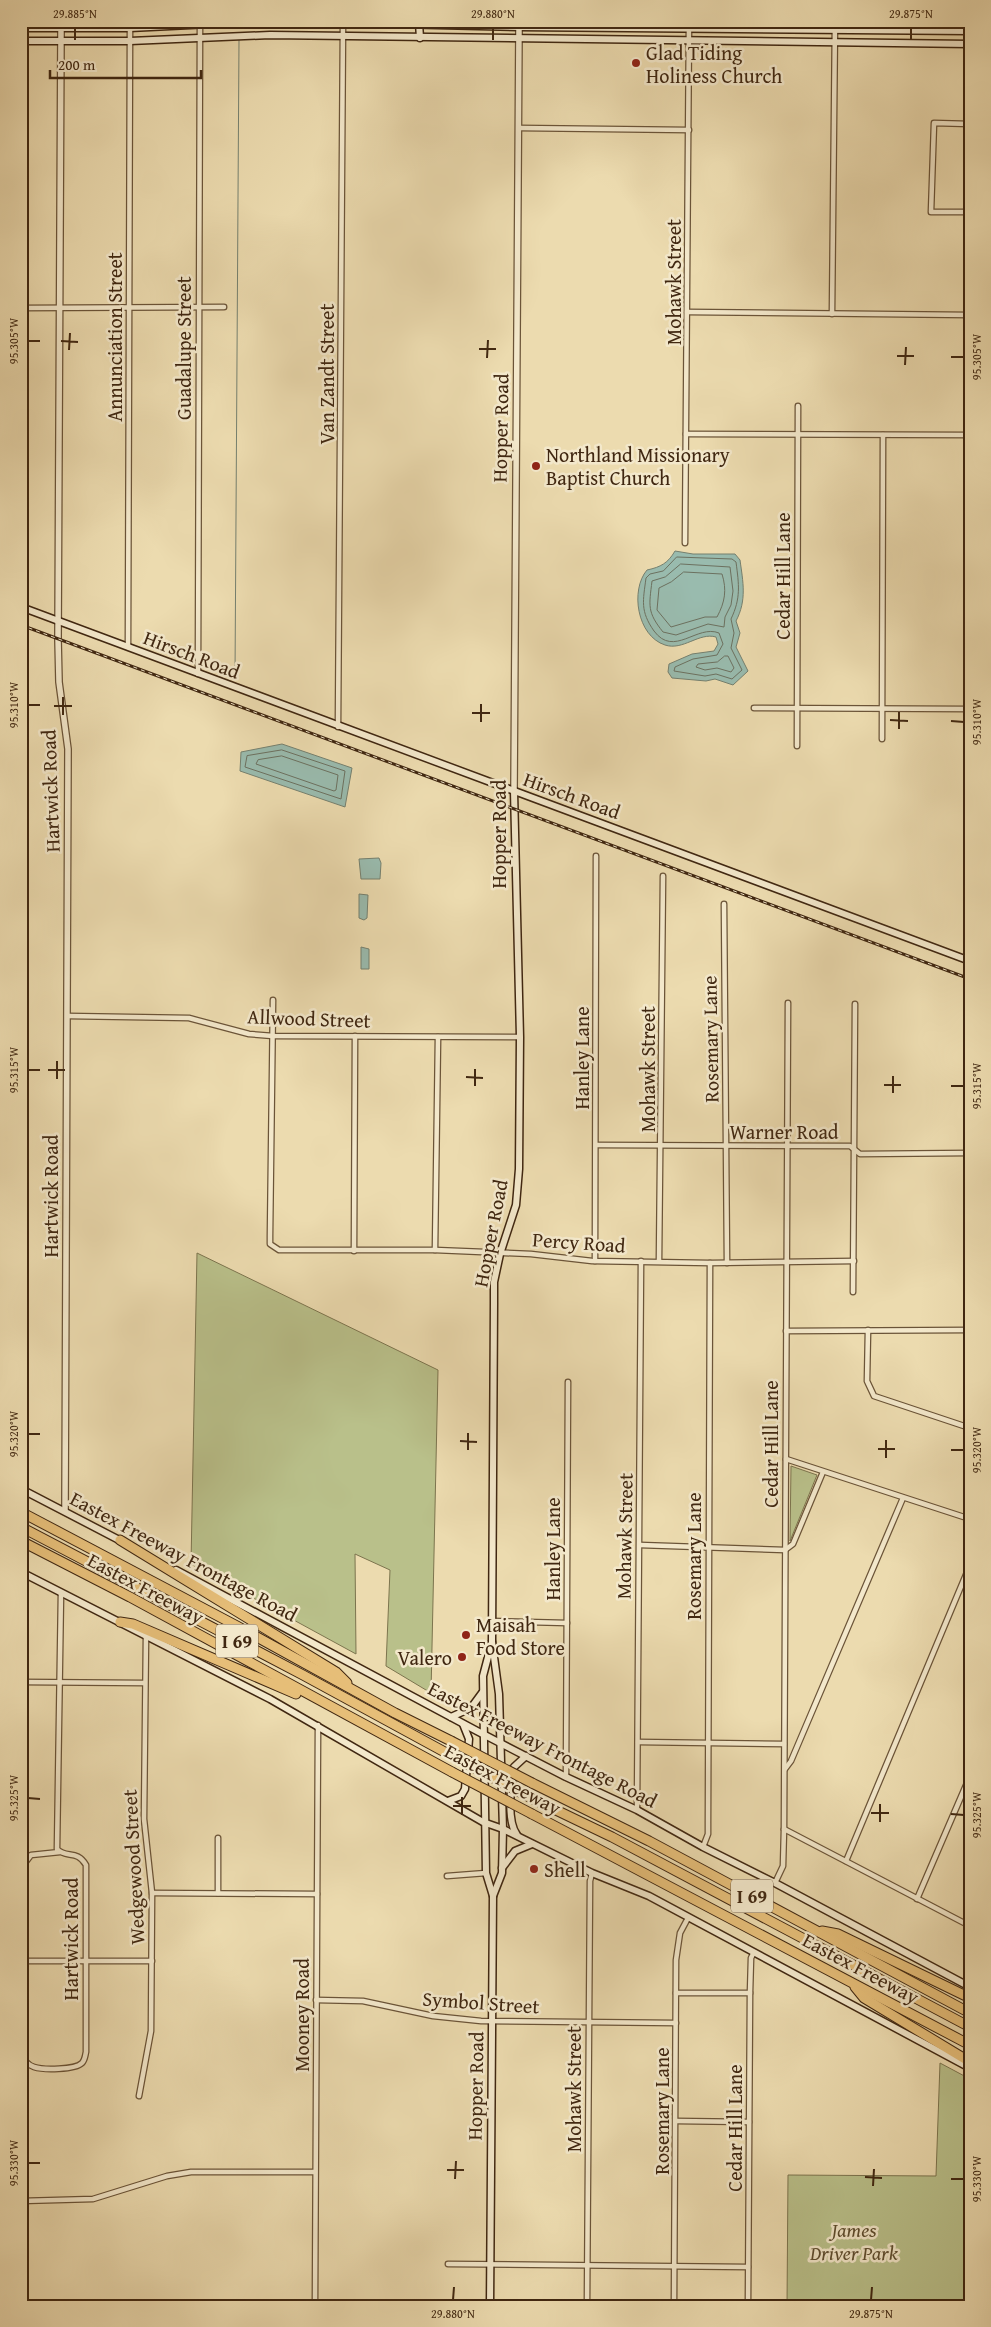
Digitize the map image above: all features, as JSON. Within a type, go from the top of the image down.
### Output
[{"type":"highway","name":"Eastex Freeway","points":[[21,1512],[237,1626],[354,1691],[649,1841],[970,2013]]},
{"type":"highway","name":"I 69","points":[[21,1526],[532,1799],[612,1837],[970,2026]]},
{"type":"highway","points":[[120,1540],[336,1672],[354,1691]]},
{"type":"highway","name":"Eastex Freeway","points":[[21,1541],[378,1730],[452,1772],[970,2045]]},
{"type":"highway","points":[[120,1622],[133,1624],[378,1730]]},
{"type":"highway","points":[[814,1930],[838,1934],[970,1998]]},
{"type":"highway","points":[[852,1983],[864,1998],[970,2062]]},
{"type":"main road","points":[[270,21],[270,35]]},
{"type":"main road","points":[[21,28],[61,25],[130,28],[270,21],[611,27],[689,25],[758,28],[834,25],[970,31]]},
{"type":"main road","points":[[419,23],[420,38]]},
{"type":"main road","points":[[611,27],[611,40]]},
{"type":"main road","points":[[758,28],[758,41]]},
{"type":"main road","points":[[948,44],[949,31]]},
{"type":"main road","points":[[21,41],[130,41],[270,35],[970,44]]},
{"type":"main road","name":"Hirsch Road","points":[[21,607],[970,961]]},
{"type":"main road","name":"Hopper Road","points":[[490,2306],[493,1896],[502,1868],[503,1828],[499,1694],[492,1642],[494,1282],[500,1254],[513,1217],[518,1187],[520,1037],[514,791]]},
{"type":"main road","name":"Eastex Freeway Frontage Road","points":[[21,1489],[500,1743],[566,1777],[637,1810],[703,1847],[775,1883],[970,1987]]},
{"type":"main road","points":[[21,1572],[318,1725],[484,1822],[503,1828],[592,1873],[649,1896],[970,2068]]},
{"type":"main road","name":"Hopper Road","points":[[492,1642],[483,1672],[482,1733],[486,1873],[493,1896]]},
{"type":"main road","points":[[451,1717],[471,1708],[483,1692]]},
{"type":"main road","points":[[448,1801],[461,1796],[465,1789],[469,1739],[466,1729],[461,1722]]},
{"type":"main road","points":[[522,1839],[515,1833],[511,1824],[511,1786],[514,1767],[526,1756]]},
{"type":"main road","points":[[502,1868],[515,1852],[532,1844]]},
{"type":"street","name":"Van Zandt Street","points":[[338,726],[343,22]]},
{"type":"street","name":"Guadalupe Street","points":[[198,674],[200,23]]},
{"type":"street","name":"Hopper Road","points":[[514,791],[519,24]]},
{"type":"street","name":"Hartwick Road","points":[[61,25],[58,621],[59,682],[68,749],[65,1511]]},
{"type":"street","name":"Mohawk Street","points":[[686,543],[689,25]]},
{"type":"street","points":[[832,314],[834,25]]},
{"type":"street","name":"Annunciation Street","points":[[128,647],[130,28]]},
{"type":"street","points":[[970,124],[934,123],[932,212],[970,212]]},
{"type":"street","points":[[519,128],[689,130]]},
{"type":"street","points":[[21,308],[224,307]]},
{"type":"street","points":[[687,312],[970,315]]},
{"type":"street","name":"Cedar Hill Lane","points":[[797,746],[798,406]]},
{"type":"street","points":[[686,434],[970,434]]},
{"type":"street","points":[[882,739],[883,435]]},
{"type":"street","points":[[754,708],[970,710]]},
{"type":"street","name":"Hanley Lane","points":[[595,1261],[596,856]]},
{"type":"street","name":"Mohawk Street","points":[[659,1261],[662,1145],[663,876]]},
{"type":"street","name":"Rosemary Lane","points":[[724,904],[727,1263]]},
{"type":"street","points":[[273,1000],[273,1036]]},
{"type":"street","name":"Cedar Hill Lane","points":[[775,1883],[783,1866],[784,1830],[788,1003]]},
{"type":"street","points":[[853,1292],[855,1004]]},
{"type":"street","name":"Allwood Street","points":[[68,1016],[189,1018],[249,1034],[273,1036],[520,1037]]},
{"type":"street","name":"Percy Road","points":[[273,1036],[270,1244],[279,1250],[435,1250],[531,1254],[595,1261],[710,1263],[854,1261]]},
{"type":"street","points":[[354,1251],[355,1036]]},
{"type":"street","points":[[435,1250],[438,1037]]},
{"type":"street","name":"Warner Road","points":[[596,1145],[850,1146],[860,1154],[970,1153]]},
{"type":"street","name":"Mohawk Street","points":[[637,1810],[641,1261]]},
{"type":"street","name":"Rosemary Lane","points":[[703,1847],[708,1834],[710,1263]]},
{"type":"street","points":[[868,1330],[867,1381],[874,1396],[970,1428]]},
{"type":"street","points":[[786,1331],[970,1330]]},
{"type":"street","name":"Hanley Lane","points":[[566,1777],[568,1382]]},
{"type":"street","points":[[786,1459],[970,1519]]},
{"type":"street","points":[[640,1545],[785,1550],[793,1544],[823,1472]]},
{"type":"street","points":[[784,1770],[791,1761],[903,1498]]},
{"type":"street","points":[[846,1861],[970,1565]]},
{"type":"street","name":"Hartwick Road","points":[[60,1592],[56,1843],[57,1849],[60,1852]]},
{"type":"street","points":[[492,1621],[567,1623]]},
{"type":"street","name":"Wedgewood Street","points":[[139,2096],[151,2031],[152,1894],[144,1819],[146,1635]]},
{"type":"street","points":[[21,1682],[144,1683]]},
{"type":"street","name":"Mooney Road","points":[[315,2306],[318,1725]]},
{"type":"street","points":[[638,1742],[784,1744]]},
{"type":"street","points":[[917,1899],[970,1776]]},
{"type":"street","points":[[784,1830],[970,1926]]},
{"type":"street","points":[[218,1838],[218,1893]]},
{"type":"street","name":"Hartwick Road","points":[[60,1852],[82,1858],[86,1865],[87,1962],[85,2059],[80,2065],[51,2068],[31,2066],[25,2062],[23,2056],[22,1961],[24,1864],[31,1856],[37,1853],[60,1852]]},
{"type":"street","points":[[447,1876],[486,1873]]},
{"type":"street","name":"Mohawk Street","points":[[586,2306],[588,2022],[590,1881],[592,1873]]},
{"type":"street","points":[[152,1894],[317,1894]]},
{"type":"street","name":"Rosemary Lane","points":[[674,2306],[677,1946],[680,1934],[688,1918]]},
{"type":"street","name":"Cedar Hill Lane","points":[[748,2306],[750,1993],[751,1958],[754,1952]]},
{"type":"street","points":[[22,1961],[152,1961]]},
{"type":"street","points":[[676,1993],[750,1993]]},
{"type":"street","name":"Symbol Street","points":[[316,2000],[363,2001],[433,2016],[492,2021],[676,2023]]},
{"type":"street","points":[[676,2121],[749,2122]]},
{"type":"street","points":[[21,2201],[92,2199],[167,2176],[191,2172],[315,2172]]},
{"type":"street","points":[[448,2264],[748,2267]]},
{"type":"green space","points":[[197,1253],[438,1370],[431,1693],[386,1666],[390,1570],[355,1554],[356,1654],[191,1564]]},
{"type":"green space","points":[[791,1466],[817,1475],[790,1541]]},
{"type":"green space","name":"James Driver Park","points":[[940,2063],[970,2079],[970,2306],[787,2306],[788,2175],[936,2176]]},
{"type":"water","points":[[675,551],[693,554],[735,554],[740,560],[743,598],[736,621],[740,633],[736,647],[748,671],[733,685],[715,679],[706,681],[672,678],[668,672],[669,664],[692,654],[714,651],[718,644],[716,637],[703,637],[678,646],[665,645],[655,640],[643,623],[639,612],[638,600],[642,579],[647,570],[664,564]]},
{"type":"water","points":[[282,744],[352,768],[345,807],[240,771],[241,752]]},
{"type":"water","points":[[379,858],[381,863],[380,879],[361,879],[359,859]]},
{"type":"water","points":[[359,894],[368,895],[367,918],[364,920],[359,918]]},
{"type":"water","points":[[361,947],[369,949],[369,969],[361,969]]},
{"type":"waterway","points":[[235,677],[239,40]]},
{"type":"railway","points":[[21,625],[970,979]]},
{"type":"place","name":"Glad Tiding Holiness Church","points":[[636,63]]},
{"type":"place","name":"Northland Missionary Baptist Church","points":[[536,466]]},
{"type":"place","name":"Maisah Food Store","points":[[466,1635]]},
{"type":"place","name":"Valero","points":[[462,1657]]},
{"type":"place","name":"Shell","points":[[534,1869]]}]
